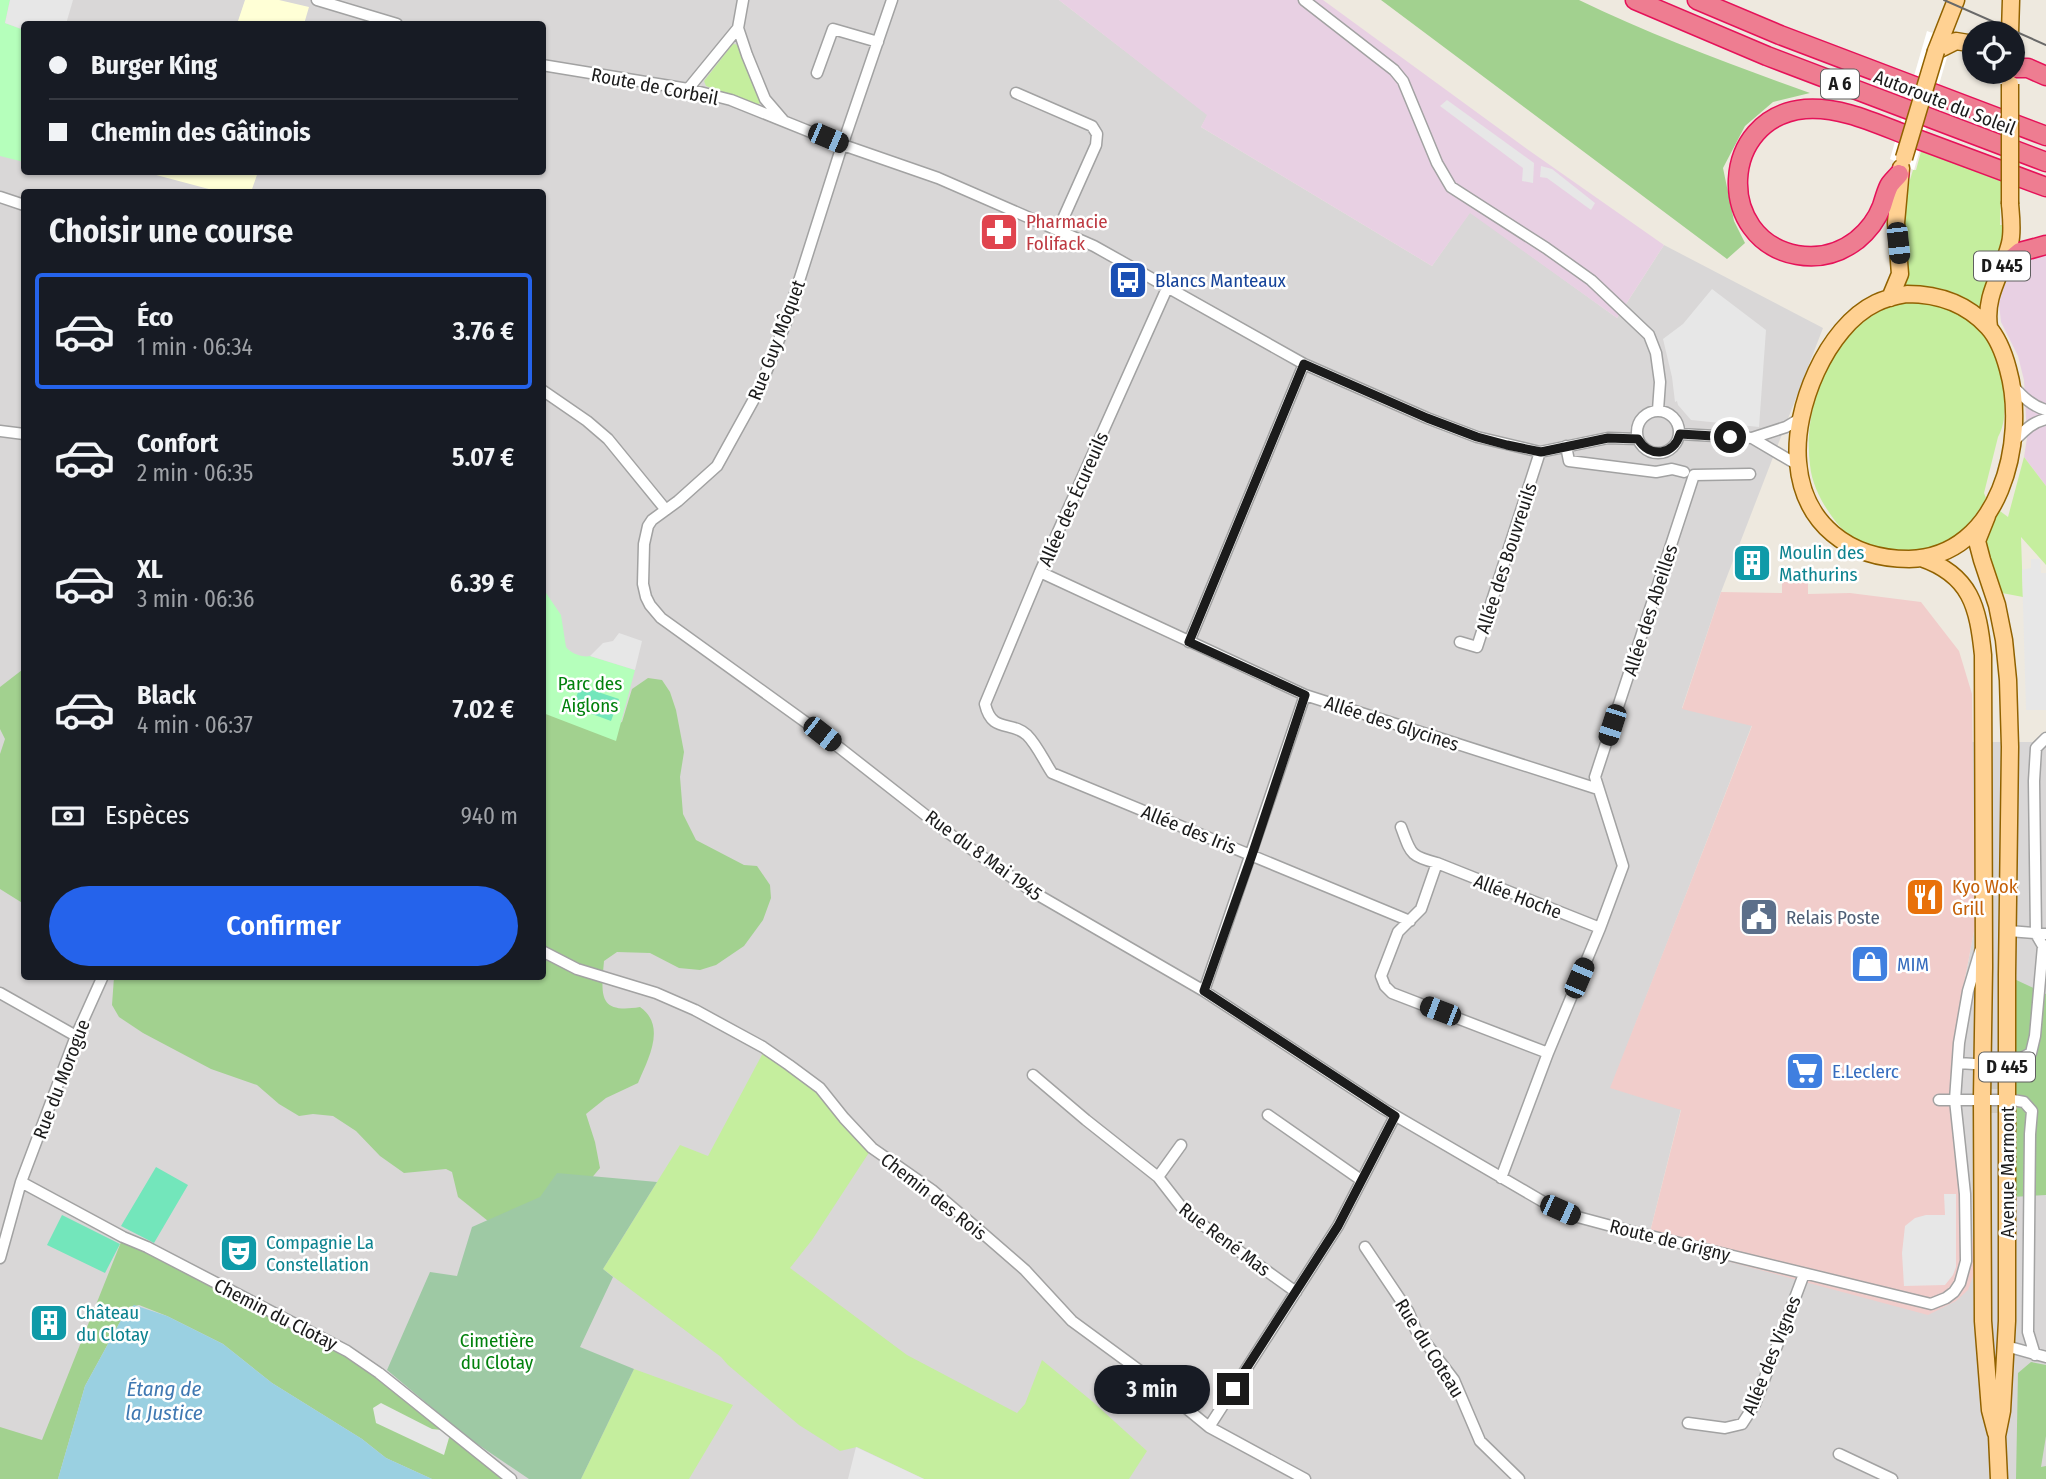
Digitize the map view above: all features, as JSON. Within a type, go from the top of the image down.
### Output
[{"type":"highway","name":"Autoroute du Soleil","points":[[1636,0],[1767,56],[2046,162]]},
{"type":"highway","name":"Autoroute du Soleil","points":[[1698,0],[1780,35],[2046,136]]},
{"type":"highway","points":[[2025,69],[2046,76]]},
{"type":"highway","points":[[1902,166],[1889,186],[1877,216],[1864,234],[1840,250],[1817,256],[1801,256],[1784,251],[1760,236],[1744,213],[1738,193],[1741,156],[1760,128],[1788,113],[1820,109],[1856,117],[2046,187]]},
{"type":"highway","points":[[2001,267],[2020,252],[2046,245]]},
{"type":"main road","points":[[1889,298],[1900,274],[1896,223],[1902,166],[1936,51],[1956,0]]},
{"type":"main road","points":[[2010,21],[2011,0]]},
{"type":"main road","points":[[1936,51],[1956,41],[1962,42]]},
{"type":"main road","name":"D 445","points":[[1989,327],[1987,306],[2011,240],[2011,84]]},
{"type":"main road","points":[[1920,294],[1955,302],[1989,327],[2000,346],[2012,384],[2014,441],[2006,476],[1987,516],[1966,538],[1940,553],[1921,558],[1873,555],[1843,542],[1823,524],[1815,512],[1802,484],[1798,465],[1801,418],[1818,369],[1833,343],[1842,331],[1876,302],[1920,294]]},
{"type":"main road","name":"Avenue Marmont","points":[[1987,516],[1977,541],[1997,605],[2004,640],[2010,747],[2007,1066],[1995,1106],[1983,1321],[1990,1410],[1997,1436],[1999,1479]]},
{"type":"main road","name":"Avenue Marmont","points":[[1921,558],[1951,571],[1959,579],[1972,601],[1987,652],[1992,688],[1991,1056]]},
{"type":"main road","name":"Avenue Marmont","points":[[1980,630],[1983,655],[1984,936],[2006,1346],[2002,1411],[1997,1436]]},
{"type":"main road","name":"Avenue Marmont","points":[[1991,1056],[2004,640]]},
{"type":"main road","name":"Avenue Marmont","points":[[1995,1106],[1996,1388],[2002,1411]]},
{"type":"street","points":[[317,0],[387,21]]},
{"type":"street","points":[[688,89],[738,28],[743,0]]},
{"type":"street","name":"Rue Guy Môquet","points":[[666,510],[717,466],[759,390],[786,322],[892,0]]},
{"type":"street","points":[[1304,0],[1394,70],[1403,81],[1437,163],[1451,187],[1591,280],[1649,335],[1658,363],[1658,410]]},
{"type":"street","points":[[738,28],[765,99],[783,120]]},
{"type":"street","points":[[817,74],[833,29],[878,42]]},
{"type":"street","name":"Route de Corbeil","points":[[546,66],[688,89],[731,100],[843,145],[938,178],[1094,246],[1304,364],[1477,437],[1541,452]]},
{"type":"street","points":[[1016,93],[1092,126],[1097,134],[1096,145],[1058,230]]},
{"type":"street","points":[[0,197],[21,204]]},
{"type":"street","name":"Allée des Écureuils","points":[[987,715],[985,704],[1040,572],[1168,286]]},
{"type":"street","points":[[1189,642],[1304,364]]},
{"type":"street","points":[[2012,384],[2028,401],[2046,410]]},
{"type":"street","points":[[546,393],[608,439],[666,510]]},
{"type":"street","points":[[1658,410],[1665,411],[1677,420],[1680,434],[1674,446],[1661,453],[1647,450],[1638,439],[1637,432],[1641,419],[1658,410]]},
{"type":"street","points":[[1680,434],[1752,438],[1801,418]]},
{"type":"street","points":[[2014,441],[2030,426],[2046,419]]},
{"type":"street","points":[[0,431],[21,434]]},
{"type":"street","points":[[1541,452],[1608,438],[1638,439]]},
{"type":"street","points":[[1752,438],[1798,465]]},
{"type":"street","points":[[1566,446],[1569,461],[1656,472],[1672,469],[1689,474],[1750,474]]},
{"type":"street","name":"Allée des Bouvreuils","points":[[1460,642],[1477,647],[1541,452]]},
{"type":"street","name":"Allée des Abeilles","points":[[1501,1178],[1622,866],[1595,777],[1689,474]]},
{"type":"street","name":"Rue du 8 Mai 1945","points":[[666,510],[648,526],[644,544],[646,597],[661,618],[822,734],[947,832],[1033,892],[1204,991],[1425,1135]]},
{"type":"street","name":"Allée des Glycines","points":[[1040,572],[1305,695],[1598,789]]},
{"type":"street","points":[[1204,991],[1305,695]]},
{"type":"street","name":"Allée des Iris","points":[[987,715],[993,721],[1026,733],[1052,773],[1410,921]]},
{"type":"street","points":[[1958,1063],[1991,1056],[2007,1066],[2031,1054],[2043,946],[2034,781],[2036,748],[2046,738]]},
{"type":"street","name":"Allée Hoche","points":[[1401,827],[1411,852],[1420,859],[1437,863],[1600,928]]},
{"type":"street","points":[[1437,863],[1421,909],[1398,932],[1381,976],[1385,986],[1392,993],[1548,1053]]},
{"type":"street","points":[[2008,931],[2041,934]]},
{"type":"street","points":[[1955,1100],[1968,991],[1984,936]]},
{"type":"street","name":"Chemin des Rois","points":[[546,953],[577,969],[656,993],[695,1010],[763,1047],[789,1065],[820,1088],[872,1147],[932,1190],[1024,1270],[1072,1321],[1147,1376],[1209,1427],[1305,1479]]},
{"type":"street","name":"Rue du Morogue","points":[[0,1258],[21,1182],[76,1036],[101,980]]},
{"type":"street","points":[[0,993],[76,1036]]},
{"type":"street","name":"Rue René Mas","points":[[1034,1075],[1158,1177],[1186,1213],[1296,1292]]},
{"type":"street","points":[[1940,1100],[1995,1106],[2024,1102],[2032,1111],[2028,1332],[2035,1355]]},
{"type":"street","name":"Route de Grigny","points":[[1425,1135],[1547,1204],[1574,1216],[1931,1304],[1954,1292],[1960,1283],[1966,1261],[1965,1194],[1955,1100]]},
{"type":"street","points":[[1268,1115],[1361,1180]]},
{"type":"street","points":[[1209,1427],[1338,1226],[1395,1116]]},
{"type":"street","points":[[1158,1177],[1181,1145]]},
{"type":"street","name":"Chemin du Clotay","points":[[21,1182],[347,1351],[379,1373],[510,1479]]},
{"type":"street","name":"Rue du Coteau","points":[[1365,1247],[1408,1311],[1416,1330],[1454,1380],[1480,1441],[1519,1479]]},
{"type":"street","name":"Allée des Vignes","points":[[1688,1423],[1725,1428],[1742,1424],[1755,1404],[1804,1274]]},
{"type":"street","points":[[2006,1346],[2046,1357]]},
{"type":"street","points":[[1839,1454],[1892,1479]]},
{"type":"shaded area","points":[[0,0],[1059,0],[1208,115],[1201,127],[1432,266],[1470,212],[1617,318],[1664,245],[1823,328],[1721,592],[1682,708],[1752,725],[1611,1087],[1681,1109],[1648,1240],[1954,1130],[1957,1020],[1975,926],[1972,742],[2046,742],[2046,1479],[0,1479]]},
{"type":"shaded area","points":[[10,0],[73,0],[67,21],[21,21],[21,29],[5,23]]},
{"type":"shaded area","points":[[245,0],[279,0],[309,7],[305,21],[238,21]]},
{"type":"shaded area","points":[[1059,0],[1323,0],[1664,245],[1617,318],[1470,213],[1432,266],[1201,127],[1207,115]]},
{"type":"shaded area","points":[[1447,100],[1534,163],[1533,183],[1522,181],[1523,168],[1440,106]]},
{"type":"shaded area","points":[[1541,166],[1552,169],[1595,203],[1591,210],[1547,178],[1540,177]]},
{"type":"shaded area","points":[[156,175],[257,175],[252,189],[209,189]]},
{"type":"shaded area","points":[[2046,254],[2046,486],[2024,457],[2027,438],[2024,380],[2018,356],[2001,322],[1999,304],[2004,286],[2015,268],[2030,257]]},
{"type":"shaded area","points":[[1712,289],[1766,330],[1759,427],[1691,420],[1677,401],[1675,402],[1663,339],[1683,324]]},
{"type":"shaded area","points":[[2031,559],[2040,559],[2041,573],[2046,573],[2046,710],[2026,710],[2022,570],[2031,568]]},
{"type":"shaded area","points":[[1782,574],[1808,574],[1808,594],[1850,593],[1921,602],[1959,651],[1972,694],[1975,926],[1957,1020],[1954,1130],[1977,1266],[1968,1290],[1956,1301],[1928,1315],[1648,1240],[1681,1110],[1610,1088],[1752,726],[1682,709],[1721,592],[1782,593]]},
{"type":"shaded area","points":[[619,633],[642,641],[635,670],[590,656],[603,643],[613,641]]},
{"type":"shaded area","points":[[1944,1194],[1956,1194],[1956,1267],[1953,1275],[1945,1285],[1904,1286],[1902,1253],[1905,1226],[1915,1218],[1945,1215]]},
{"type":"shaded area","points":[[381,1403],[432,1429],[451,1431],[444,1455],[376,1423],[373,1408]]},
{"type":"shaded area","points":[[856,1447],[924,1479],[848,1479]]},
{"type":"green space","points":[[0,0],[10,0],[5,23],[21,29],[21,161],[0,156]]},
{"type":"green space","points":[[1381,0],[1579,0],[1664,38],[1810,93],[1773,102],[1745,126],[1723,168],[1734,221],[1745,243],[1727,259]]},
{"type":"green space","points":[[733,44],[739,45],[762,101],[758,105],[706,86],[704,81]]},
{"type":"green space","points":[[1922,148],[2001,178],[2000,225],[2004,225],[1980,307],[1943,289],[1903,287],[1908,270],[1905,203],[1911,176],[1913,170],[1916,170]]},
{"type":"green space","points":[[1918,301],[1950,308],[1982,331],[1998,363],[2004,420],[1984,493],[1986,498],[1972,519],[1956,535],[1936,546],[1912,552],[1889,552],[1868,546],[1849,535],[1821,500],[1810,465],[1812,412],[1832,359],[1848,337],[1868,319],[1891,306]]},
{"type":"green space","points":[[2024,457],[2046,486],[2046,565],[2021,537],[2023,597],[2002,593],[1989,557],[1986,537],[2000,511],[2008,517]]},
{"type":"green space","name":"Parc des Aiglons","points":[[546,593],[561,615],[568,649],[580,656],[590,656],[635,670],[616,741],[546,714]]},
{"type":"green space","points":[[546,647],[613,726],[622,722],[632,689],[648,678],[662,680],[670,692],[676,710],[684,752],[680,777],[683,814],[696,840],[744,865],[757,866],[770,885],[771,898],[763,920],[744,946],[716,965],[700,970],[679,968],[650,953],[617,952],[604,961],[602,984],[605,999],[616,1008],[640,1007],[652,1024],[653,1043],[638,1083],[606,1098],[586,1114],[600,1168],[559,1217],[488,1221],[458,1197],[452,1172],[446,1169],[404,1173],[380,1156],[356,1131],[333,1116],[299,1116],[279,1104],[257,1085],[211,1069],[143,1033],[119,1017],[112,1005],[114,980],[546,980]]},
{"type":"green space","points":[[21,671],[21,902],[0,889],[0,754],[5,739],[0,729],[0,687]]},
{"type":"green space","points":[[580,686],[619,699],[611,721],[573,707]]},
{"type":"green space","points":[[2012,978],[2046,994],[2046,1195],[2012,1197]]},
{"type":"green space","points":[[765,1049],[820,1088],[872,1148],[812,1240],[790,1268],[907,1355],[1017,1413],[1025,1404],[1042,1360],[1147,1451],[1129,1479],[924,1479],[857,1447],[840,1451],[799,1425],[721,1357],[603,1269],[680,1145],[708,1156]]},
{"type":"green space","points":[[156,1167],[188,1185],[154,1243],[121,1226]]},
{"type":"green space","name":"Cimetière du Clotay","points":[[557,1173],[657,1182],[603,1269],[613,1277],[580,1347],[634,1369],[581,1479],[529,1479],[467,1437],[387,1370],[430,1272],[457,1276],[472,1227],[540,1197]]},
{"type":"green space","points":[[62,1215],[120,1244],[105,1273],[47,1245]]},
{"type":"green space","points":[[123,1237],[347,1351],[511,1479],[432,1479],[386,1458],[362,1439],[272,1383],[223,1344],[139,1305],[126,1311],[85,1386],[58,1479],[0,1479],[0,1427],[42,1440]]},
{"type":"green space","points":[[2031,1362],[2046,1365],[2046,1436],[2041,1467],[2046,1466],[2046,1479],[2016,1479],[2018,1373]]},
{"type":"green space","points":[[634,1369],[733,1405],[689,1479],[581,1479]]},
{"type":"water","name":"Étang de la Justice","points":[[134,1305],[167,1316],[223,1344],[272,1383],[362,1439],[386,1458],[432,1479],[58,1479],[85,1386],[126,1311]]},
{"type":"pier","points":[[1927,31],[1952,40],[1914,170],[1890,159]]},
{"type":"tunnel","points":[[1998,1051],[1998,1113]]},
{"type":"tram line","points":[[1944,0],[2046,45]]},
{"type":"place","name":"Pharmacie Folifack","points":[[999,232]]},
{"type":"place","name":"Blancs Manteaux","points":[[1128,280]]},
{"type":"place","name":"Moulin des Mathurins","points":[[1752,563]]},
{"type":"place","name":"Kyo Wok Grill","points":[[1925,897]]},
{"type":"place","name":"Relais Poste","points":[[1759,917]]},
{"type":"place","name":"MIM","points":[[1870,964]]},
{"type":"place","name":"E.Leclerc","points":[[1805,1071]]},
{"type":"place","name":"Compagnie La Constellation","points":[[239,1253]]},
{"type":"place","name":"Château du Clotay","points":[[49,1323]]},
{"type":"route","points":[[1233,1389],[1338,1226],[1395,1116],[1204,991],[1305,695],[1189,642],[1304,364],[1477,437],[1541,452],[1608,438],[1638,439],[1647,450],[1661,453],[1674,446],[1680,434],[1730,437]]}]
